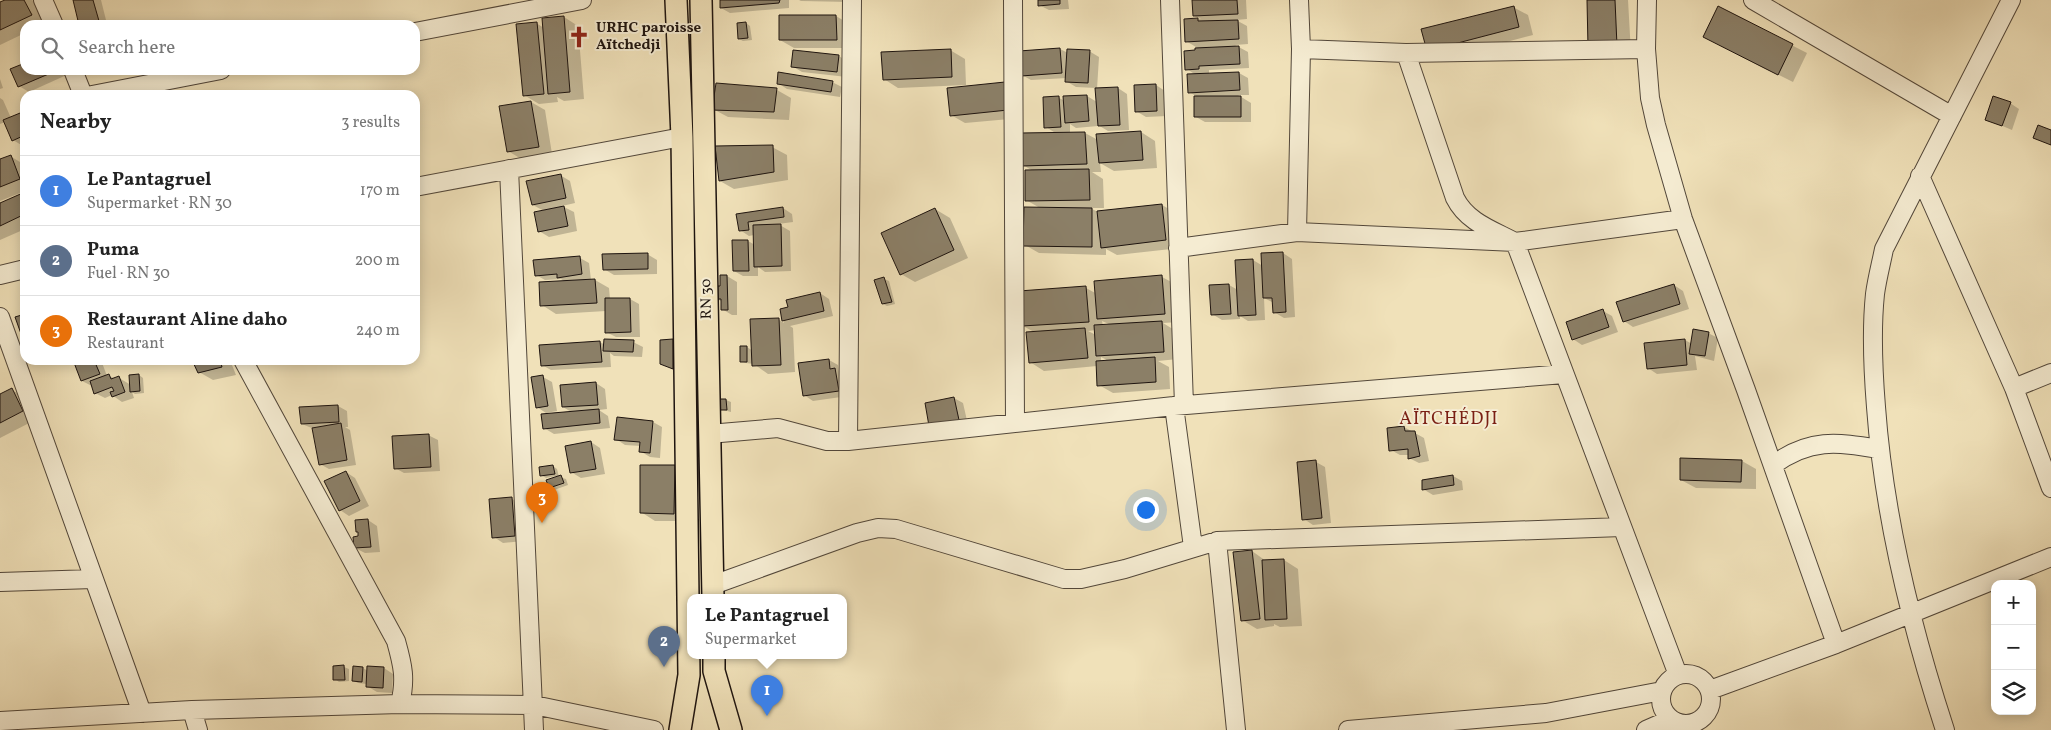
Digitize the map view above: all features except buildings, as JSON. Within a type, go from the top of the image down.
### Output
[{"type":"main road","name":"RN 30","points":[[676,0],[682,137],[688,594]]},
{"type":"main road","name":"RN 30","points":[[701,0],[713,591]]},
{"type":"main road","name":"RN 30","points":[[680,730],[689,675],[689,659]]},
{"type":"main road","points":[[714,659],[714,671],[731,730]]},
{"type":"street","points":[[43,0],[52,20]]},
{"type":"street","points":[[420,31],[582,0]]},
{"type":"street","points":[[848,441],[852,0]]},
{"type":"street","points":[[1013,0],[1015,424]]},
{"type":"street","points":[[1170,0],[1178,248],[1179,406],[1193,547]]},
{"type":"street","points":[[1297,232],[1301,49],[1299,0]]},
{"type":"street","points":[[1647,0],[1646,49],[1650,98],[1656,126],[1683,219],[1836,644]]},
{"type":"street","points":[[1753,0],[1952,116]]},
{"type":"street","points":[[1945,730],[1911,614],[1890,520],[1879,449],[1873,368],[1875,292],[1884,249],[2011,0]]},
{"type":"street","points":[[1301,49],[1406,53],[1646,49]]},
{"type":"street","points":[[1406,53],[1455,198],[1461,209],[1470,218],[1515,242],[1678,675]]},
{"type":"street","points":[[74,75],[81,90]]},
{"type":"street","points":[[118,90],[195,75]]},
{"type":"street","points":[[420,186],[682,137]]},
{"type":"street","points":[[509,169],[534,730]]},
{"type":"street","points":[[1920,176],[2014,388],[2051,488]]},
{"type":"street","points":[[1178,248],[1297,232],[1515,242],[1683,219]]},
{"type":"street","points":[[0,275],[20,270]]},
{"type":"street","points":[[0,316],[142,713]]},
{"type":"street","points":[[246,365],[396,641],[402,664],[404,685],[400,704]]},
{"type":"street","points":[[2014,388],[2051,373]]},
{"type":"street","points":[[709,434],[778,428],[827,441],[848,441],[1179,406],[1564,374]]},
{"type":"street","points":[[1772,464],[1802,447],[1821,443],[1842,442],[1879,449]]},
{"type":"street","points":[[713,591],[857,533],[878,528],[896,529],[1064,579],[1081,579],[1125,569],[1217,541],[1622,528]]},
{"type":"street","points":[[1217,541],[1236,730]]},
{"type":"street","points":[[1710,690],[1836,644],[2051,557]]},
{"type":"street","points":[[0,582],[93,579]]},
{"type":"street","points":[[1646,730],[1694,723],[1706,713],[1710,706],[1710,690],[1700,678],[1685,673],[1670,678],[1662,691],[1662,707],[1681,724]]},
{"type":"street","points":[[1348,730],[1546,713],[1662,691]]},
{"type":"street","points":[[0,721],[192,710],[400,704],[534,705],[654,730]]},
{"type":"street","points":[[192,710],[198,730]]},
{"type":"place","name":"URHC paroisse Aïtchedji","points":[[579,37]]},
{"type":"place","name":"Restaurant Aline daho","points":[[542,523]]},
{"type":"place","name":"Puma","points":[[664,667]]},
{"type":"place","name":"Le Pantagruel","points":[[767,716]]},
{"type":"district","name":"AÏTCHÉDJI","points":[[1449,419]]}]
